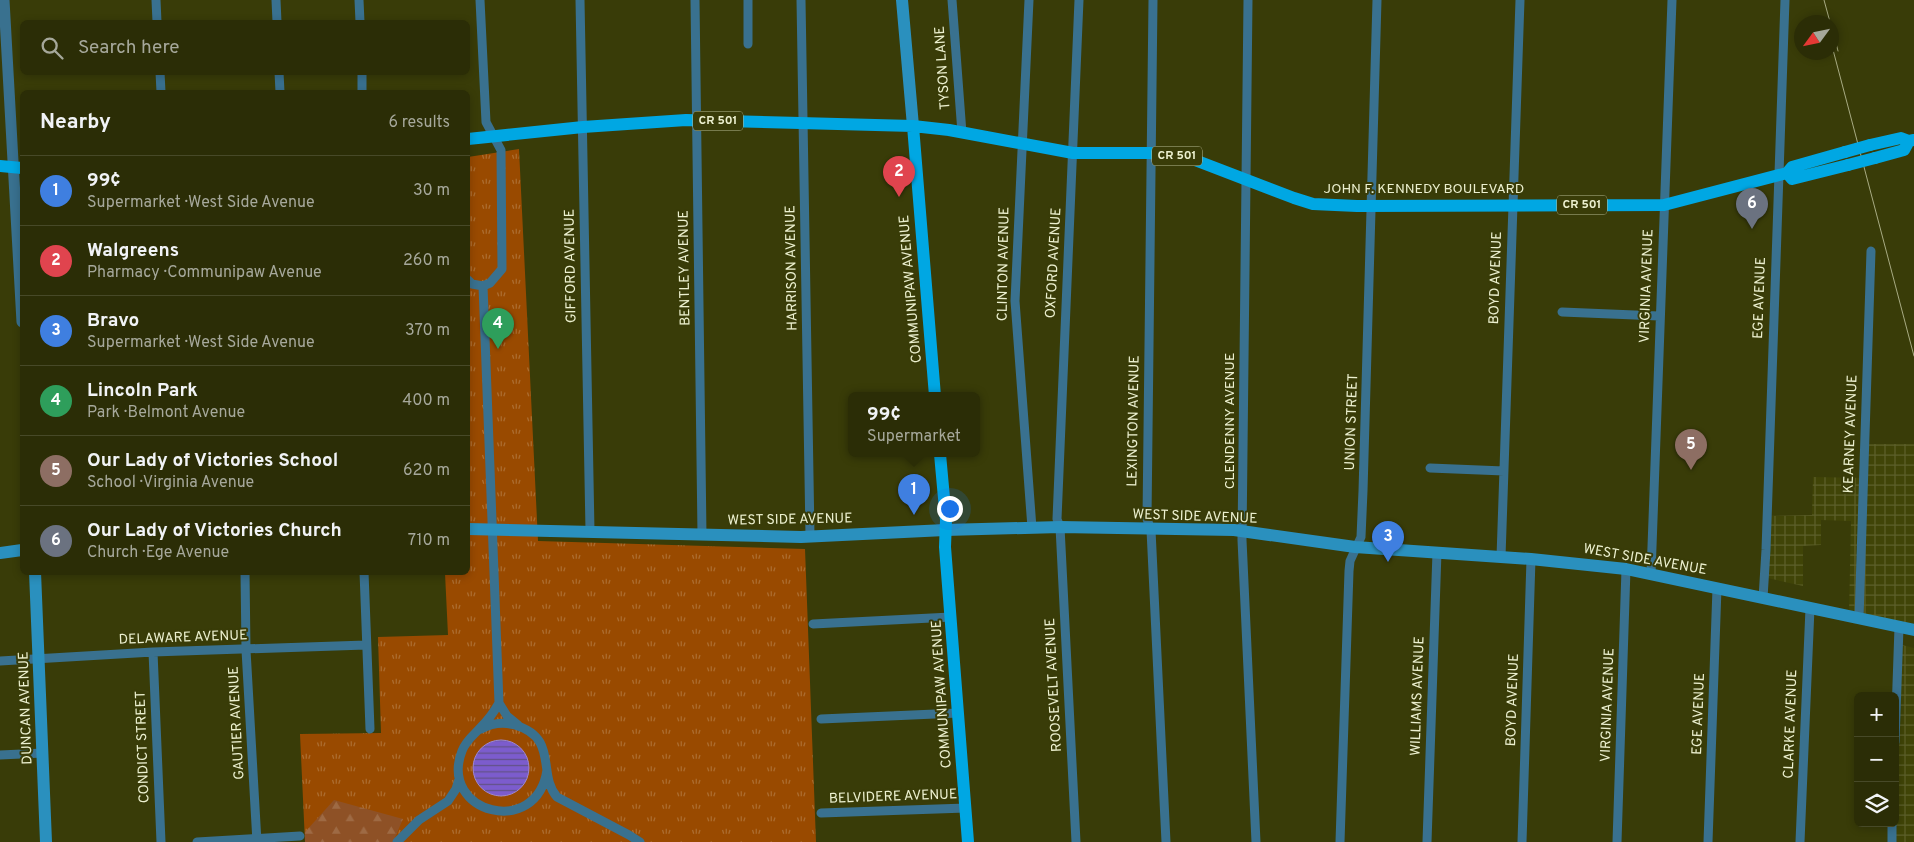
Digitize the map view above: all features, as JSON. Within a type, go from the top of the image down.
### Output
[{"type":"main road","name":"COMMUNIPAW AVENUE","points":[[902,0],[935,392]]},
{"type":"main road","name":"JOHN F. KENNEDY BOULEVARD","points":[[470,140],[583,126],[696,120],[913,126],[949,130],[1073,154],[1150,153],[1187,158],[1314,204],[1373,206],[1664,206],[1783,174],[1792,167],[1870,145],[1901,138],[1911,141],[1904,150],[1848,165],[1792,179],[1783,174]]},
{"type":"main road","points":[[0,166],[18,169]]},
{"type":"main road","name":"COMMUNIPAW AVENUE","points":[[940,457],[945,547],[968,842]]},
{"type":"main road","name":"WEST SIDE AVENUE","points":[[470,529],[810,536],[1060,527],[1243,532],[1355,547],[1531,559],[1626,569],[1914,630]]},
{"type":"main road","points":[[0,553],[20,550]]},
{"type":"main road","name":"DUNCAN AVENUE","points":[[35,575],[46,842]]},
{"type":"street","points":[[4,0],[18,169],[20,246]]},
{"type":"street","points":[[156,0],[157,20]]},
{"type":"street","points":[[276,0],[277,20]]},
{"type":"street","points":[[359,0],[360,20]]},
{"type":"street","points":[[470,282],[483,286],[490,283],[502,269],[501,150],[486,122],[480,0]]},
{"type":"street","name":"GIFFORD AVENUE","points":[[580,0],[590,531]]},
{"type":"street","name":"BENTLEY AVENUE","points":[[695,0],[702,535]]},
{"type":"street","points":[[748,0],[748,44]]},
{"type":"street","name":"HARRISON AVENUE","points":[[801,0],[810,536]]},
{"type":"street","name":"TYSON LANE","points":[[952,0],[962,133]]},
{"type":"street","name":"CLINTON AVENUE","points":[[1029,0],[1015,301],[1032,528]]},
{"type":"street","name":"OXFORD AVENUE","points":[[1060,527],[1057,519],[1060,429],[1079,0]]},
{"type":"street","name":"LEXINGTON AVENUE","points":[[1153,0],[1147,519],[1151,530],[1166,842]]},
{"type":"street","name":"CLENDENNY AVENUE","points":[[1248,0],[1243,532],[1256,842]]},
{"type":"street","name":"UNION STREET","points":[[1340,842],[1349,571],[1350,561],[1361,536],[1363,491],[1373,206],[1377,0]]},
{"type":"street","name":"BOYD AVENUE","points":[[1501,557],[1520,0]]},
{"type":"street","name":"VIRGINIA AVENUE","points":[[1651,574],[1672,0]]},
{"type":"street","name":"EGE AVENUE","points":[[1763,598],[1783,174],[1785,0]]},
{"type":"street","points":[[160,75],[161,90]]},
{"type":"street","points":[[279,75],[280,90]]},
{"type":"street","points":[[362,75],[362,90]]},
{"type":"street","name":"KEARNEY AVENUE","points":[[1859,618],[1871,251]]},
{"type":"street","points":[[483,286],[499,702],[507,716],[531,733],[540,743],[546,756],[551,790],[557,797],[640,842]]},
{"type":"street","points":[[1562,312],[1659,316]]},
{"type":"street","points":[[1430,468],[1504,471]]},
{"type":"street","name":"ROOSEVELT AVENUE","points":[[1060,527],[1076,842]]},
{"type":"street","name":"WILLIAMS AVENUE","points":[[1427,842],[1437,552]]},
{"type":"street","name":"BOYD AVENUE","points":[[1522,842],[1531,559]]},
{"type":"street","name":"VIRGINIA AVENUE","points":[[1617,842],[1626,569]]},
{"type":"street","name":"GAUTIER AVENUE","points":[[245,575],[246,650],[257,840]]},
{"type":"street","points":[[364,575],[370,730]]},
{"type":"street","name":"EGE AVENUE","points":[[1708,842],[1717,588]]},
{"type":"street","name":"CLARKE AVENUE","points":[[1800,842],[1810,608]]},
{"type":"street","points":[[812,624],[951,617]]},
{"type":"street","points":[[1895,737],[1899,628]]},
{"type":"street","name":"DELAWARE AVENUE","points":[[0,661],[153,652],[366,645]]},
{"type":"street","name":"CONDICT STREET","points":[[153,652],[160,842]]},
{"type":"street","points":[[397,842],[419,820],[448,801],[456,789],[459,779],[459,759],[462,750],[472,736],[491,717],[499,702]]},
{"type":"street","points":[[822,719],[958,713]]},
{"type":"street","points":[[479,730],[498,723],[519,726]]},
{"type":"street","points":[[0,755],[43,753]]},
{"type":"street","points":[[459,779],[463,789],[477,804],[485,809],[510,811],[526,806],[532,800],[546,778],[547,770]]},
{"type":"street","name":"BELVIDERE AVENUE","points":[[821,813],[966,808]]},
{"type":"street","points":[[1892,827],[1892,842]]},
{"type":"street","points":[[197,842],[300,836]]},
{"type":"shaded area","points":[[1866,444],[1914,444],[1914,627],[1849,614],[1851,521],[1821,520],[1821,545],[1803,546],[1803,586],[1763,577],[1764,516],[1812,515],[1813,477],[1865,478]]},
{"type":"shaded area","points":[[1898,644],[1914,648],[1914,842],[1892,842],[1894,827],[1899,827],[1899,692],[1896,692]]},
{"type":"shaded area","points":[[495,740],[507,740],[517,744],[525,752],[529,768],[525,784],[517,792],[507,796],[495,796],[485,792],[477,784],[473,774],[473,762],[477,752],[485,744]]},
{"type":"green space","points":[[519,149],[538,541],[805,549],[816,842],[305,842],[300,734],[381,733],[378,637],[448,635],[445,575],[470,575],[470,157]]},
{"type":"green space","points":[[334,800],[403,819],[393,842],[305,842],[305,832]]},
{"type":"tram line","points":[[1824,0],[1828,15]]},
{"type":"tram line","points":[[1836,60],[1914,356]]},
{"type":"place","name":"Walgreens","points":[[899,197]]},
{"type":"place","name":"Our Lady of Victories Church","points":[[1752,229]]},
{"type":"place","name":"Lincoln Park","points":[[498,349]]},
{"type":"place","name":"Our Lady of Victories School","points":[[1691,470]]},
{"type":"place","name":"99¢","points":[[914,515]]},
{"type":"place","name":"Bravo","points":[[1388,562]]}]
